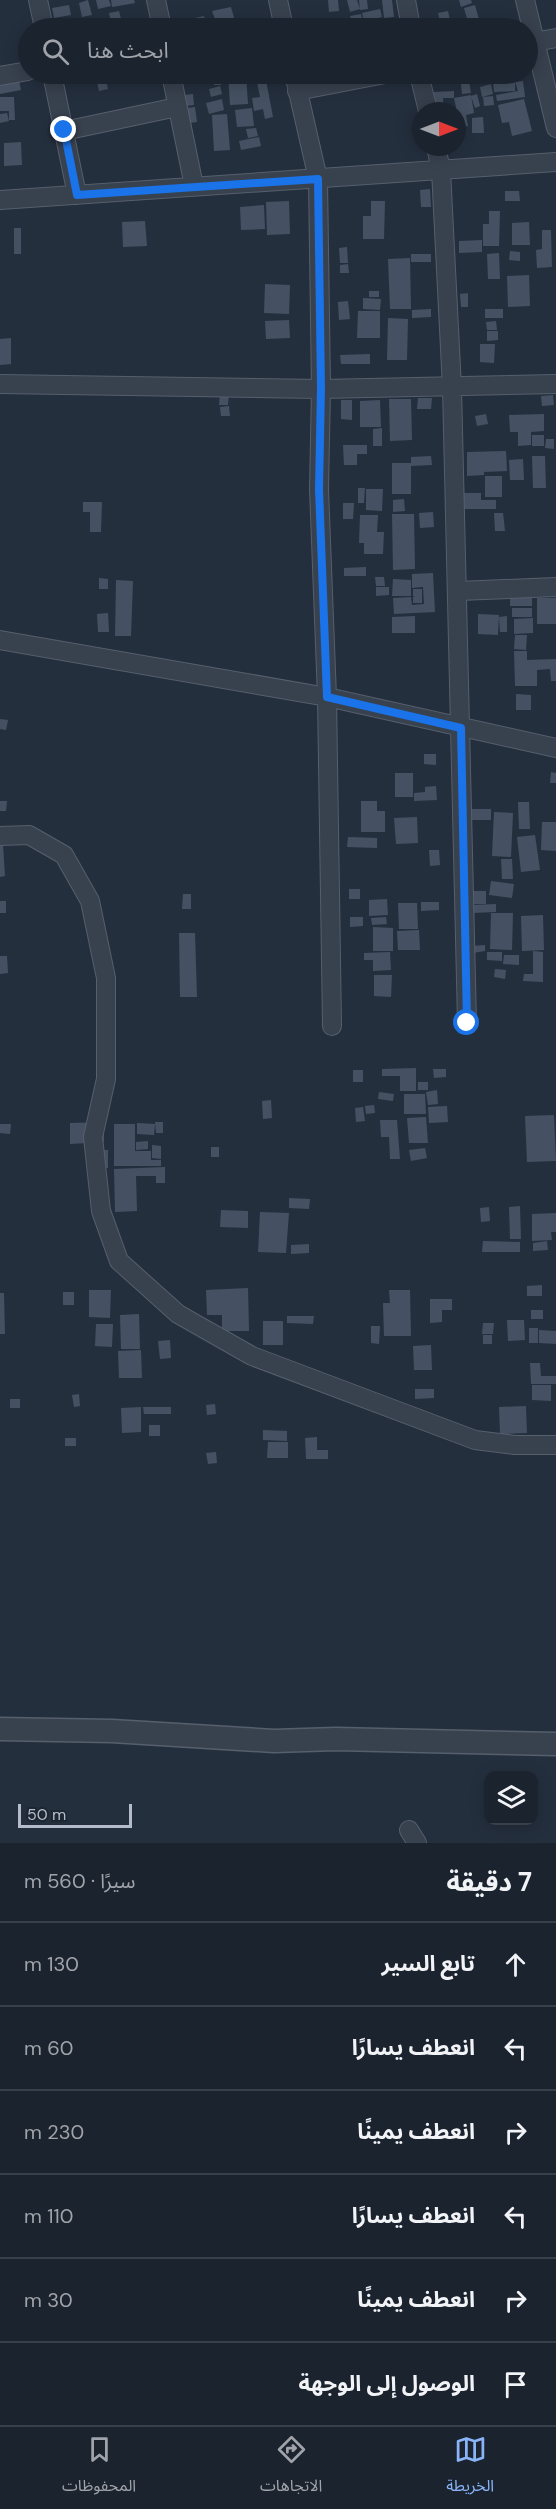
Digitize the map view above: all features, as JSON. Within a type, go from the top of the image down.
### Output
[{"type":"street","points":[[38,0],[42,18]]},
{"type":"street","points":[[156,0],[160,18]]},
{"type":"street","points":[[278,0],[282,18]]},
{"type":"street","points":[[406,0],[409,18]]},
{"type":"street","points":[[525,0],[527,18]]},
{"type":"street","points":[[538,41],[556,38]]},
{"type":"street","points":[[538,69],[556,128]]},
{"type":"street","points":[[0,76],[18,72]]},
{"type":"street","points":[[54,84],[77,195]]},
{"type":"street","points":[[173,84],[194,186]]},
{"type":"street","points":[[295,84],[318,179],[321,388],[319,489],[327,697],[332,1026]]},
{"type":"street","points":[[421,84],[426,102]]},
{"type":"street","points":[[64,130],[177,108]]},
{"type":"street","points":[[438,156],[441,170],[452,388],[467,1023]]},
{"type":"street","points":[[0,200],[556,162]]},
{"type":"street","points":[[0,384],[452,388],[556,384]]},
{"type":"street","points":[[458,591],[556,587]]},
{"type":"street","points":[[0,640],[327,697],[556,748]]},
{"type":"street","points":[[0,836],[29,835],[64,855],[90,901],[106,978],[106,1079],[93,1137],[101,1211],[119,1261],[178,1314],[252,1356],[475,1440],[515,1445],[556,1445]]},
{"type":"street","points":[[0,1729],[112,1731],[274,1741],[336,1739],[556,1744]]},
{"type":"building","points":[[88,0],[92,15],[82,17],[79,3]]},
{"type":"building","points":[[96,0],[109,0],[111,6],[98,9]]},
{"type":"building","points":[[111,0],[134,0],[135,3],[112,7]]},
{"type":"building","points":[[328,0],[338,0],[339,11],[329,12]]},
{"type":"building","points":[[347,0],[357,0],[360,9],[350,12]]},
{"type":"building","points":[[359,0],[367,0],[368,9],[360,10]]},
{"type":"building","points":[[382,0],[392,0],[394,17],[384,18]]},
{"type":"building","points":[[459,0],[471,0],[472,3],[461,7]]},
{"type":"building","points":[[69,5],[71,15],[54,18],[52,8]]},
{"type":"building","points":[[475,5],[479,18],[467,18],[464,8]]},
{"type":"building","points":[[231,7],[234,18],[214,18],[212,11]]},
{"type":"building","points":[[380,9],[382,17],[363,18],[362,13]]},
{"type":"building","points":[[119,11],[121,18],[110,18],[109,13]]},
{"type":"building","points":[[448,11],[450,18],[439,18],[438,13]]},
{"type":"building","points":[[361,14],[362,18],[350,18],[350,16]]},
{"type":"building","points":[[18,80],[21,90],[0,94],[0,84]]},
{"type":"building","points":[[98,84],[107,84],[108,89],[99,91]]},
{"type":"building","points":[[229,84],[247,84],[248,104],[230,105]]},
{"type":"building","points":[[257,84],[267,84],[273,117],[265,119],[263,109],[254,111],[252,98],[260,97]]},
{"type":"building","points":[[461,84],[470,84],[471,93],[462,94]]},
{"type":"building","points":[[491,84],[493,94],[482,97],[480,87]]},
{"type":"building","points":[[493,84],[515,84],[515,91],[494,92]]},
{"type":"building","points":[[516,84],[523,84],[525,97],[497,101],[496,95],[518,91]]},
{"type":"building","points":[[220,86],[222,94],[211,97],[209,89]]},
{"type":"building","points":[[454,91],[454,98],[443,98],[443,102],[434,102],[433,92]]},
{"type":"building","points":[[193,94],[194,105],[185,106],[184,95]]},
{"type":"building","points":[[477,94],[480,106],[475,108],[471,96]]},
{"type":"building","points":[[471,95],[474,113],[466,115],[466,102],[455,102],[454,98]]},
{"type":"building","points":[[493,96],[494,105],[484,106],[483,97]]},
{"type":"building","points":[[0,97],[14,97],[15,120],[9,120],[9,111],[0,111]]},
{"type":"building","points":[[222,99],[224,110],[209,114],[206,103]]},
{"type":"building","points":[[524,99],[532,131],[512,136],[509,122],[502,123],[498,105]]},
{"type":"building","points":[[195,107],[197,122],[189,123],[187,108]]},
{"type":"building","points":[[252,108],[254,126],[237,127],[235,110]]},
{"type":"building","points":[[7,113],[9,121],[0,123],[0,114]]},
{"type":"building","points":[[227,114],[230,150],[214,151],[212,115]]},
{"type":"building","points":[[483,117],[484,133],[472,133],[472,118]]},
{"type":"building","points":[[256,128],[258,136],[248,138],[246,129]]},
{"type":"building","points":[[259,137],[261,146],[241,150],[239,141]]},
{"type":"building","points":[[21,142],[22,165],[4,166],[4,143]]},
{"type":"building","points":[[430,189],[431,207],[421,207],[420,190]]},
{"type":"building","points":[[505,191],[519,191],[520,201],[505,201]]},
{"type":"building","points":[[289,201],[290,234],[267,235],[266,202]]},
{"type":"building","points":[[371,201],[385,201],[384,239],[363,239],[363,216],[371,216]]},
{"type":"building","points":[[264,205],[265,229],[241,230],[240,207]]},
{"type":"building","points":[[489,211],[500,211],[499,246],[483,246],[483,224],[489,224]]},
{"type":"building","points":[[145,221],[147,246],[123,247],[122,222]]},
{"type":"building","points":[[529,222],[530,245],[512,245],[512,223]]},
{"type":"building","points":[[14,228],[21,228],[21,254],[14,254]]},
{"type":"building","points":[[542,230],[551,230],[552,267],[537,268],[536,250],[542,249]]},
{"type":"building","points":[[482,240],[482,252],[459,253],[459,241]]},
{"type":"building","points":[[347,247],[348,263],[340,263],[339,248]]},
{"type":"building","points":[[510,251],[520,252],[520,261],[509,260]]},
{"type":"building","points":[[499,253],[500,279],[488,279],[487,254]]},
{"type":"building","points":[[411,254],[431,254],[431,262],[411,262]]},
{"type":"building","points":[[410,258],[411,309],[390,309],[388,259]]},
{"type":"building","points":[[348,264],[349,273],[340,273],[340,265]]},
{"type":"building","points":[[529,275],[530,306],[508,307],[507,276]]},
{"type":"building","points":[[265,284],[290,285],[289,314],[264,313]]},
{"type":"building","points":[[369,291],[379,291],[379,297],[369,297]]},
{"type":"building","points":[[468,293],[468,307],[461,307],[460,294]]},
{"type":"building","points":[[363,298],[381,299],[380,310],[363,309]]},
{"type":"building","points":[[348,301],[350,319],[339,320],[338,302]]},
{"type":"building","points":[[431,309],[431,317],[412,318],[412,310]]},
{"type":"building","points":[[485,309],[503,309],[503,318],[485,318]]},
{"type":"building","points":[[358,311],[380,311],[380,338],[357,338]]},
{"type":"building","points":[[388,318],[408,319],[407,360],[387,360]]},
{"type":"building","points":[[289,320],[290,338],[266,339],[265,321]]},
{"type":"building","points":[[496,321],[497,330],[487,330],[486,322]]},
{"type":"building","points":[[487,331],[498,331],[498,340],[487,341]]},
{"type":"building","points":[[11,338],[11,364],[0,365],[0,339]]},
{"type":"building","points":[[480,344],[495,344],[494,363],[480,362]]},
{"type":"building","points":[[370,354],[370,364],[341,364],[340,355]]},
{"type":"building","points":[[220,392],[229,393],[228,405],[219,405]]},
{"type":"building","points":[[553,395],[554,405],[542,406],[541,396]]},
{"type":"building","points":[[418,398],[432,398],[431,409],[417,409]]},
{"type":"building","points":[[389,399],[411,399],[412,440],[390,441]]},
{"type":"building","points":[[341,400],[352,400],[352,420],[341,419]]},
{"type":"building","points":[[380,400],[381,427],[360,427],[360,401]]},
{"type":"building","points":[[229,406],[230,416],[221,416],[220,407]]},
{"type":"building","points":[[486,414],[488,424],[477,426],[475,416]]},
{"type":"building","points":[[544,414],[544,431],[531,432],[531,445],[518,446],[518,432],[510,432],[509,415]]},
{"type":"building","points":[[382,428],[382,446],[373,446],[373,429]]},
{"type":"building","points":[[532,435],[544,435],[544,446],[532,446]]},
{"type":"building","points":[[546,439],[554,439],[554,449],[545,448]]},
{"type":"building","points":[[343,445],[367,445],[367,454],[357,454],[357,465],[344,465]]},
{"type":"building","points":[[506,451],[507,471],[484,472],[484,475],[467,476],[467,452]]},
{"type":"building","points":[[431,456],[432,465],[411,466],[411,494],[392,494],[392,463],[411,463],[411,457]]},
{"type":"building","points":[[532,456],[545,456],[546,488],[533,488]]},
{"type":"building","points":[[523,459],[524,480],[510,480],[509,460]]},
{"type":"building","points":[[485,476],[502,476],[502,497],[485,497]]},
{"type":"building","points":[[358,488],[365,488],[364,503],[358,503]]},
{"type":"building","points":[[366,489],[383,489],[382,511],[366,510]]},
{"type":"building","points":[[464,493],[481,493],[481,500],[496,500],[496,509],[464,509]]},
{"type":"building","points":[[404,499],[405,511],[393,512],[393,500]]},
{"type":"building","points":[[83,502],[102,502],[101,532],[90,532],[90,512],[83,512]]},
{"type":"building","points":[[343,503],[354,503],[353,519],[343,519]]},
{"type":"building","points":[[433,512],[434,527],[420,528],[419,513]]},
{"type":"building","points":[[494,513],[503,513],[505,531],[495,531]]},
{"type":"building","points":[[392,514],[414,514],[415,569],[393,570]]},
{"type":"building","points":[[360,515],[378,515],[377,532],[384,532],[383,554],[364,554],[364,543],[359,543]]},
{"type":"building","points":[[366,567],[366,576],[344,576],[344,568]]},
{"type":"building","points":[[433,573],[435,612],[394,614],[393,598],[411,597],[412,605],[424,604],[423,587],[412,588],[412,574]]},
{"type":"building","points":[[375,577],[384,577],[385,586],[376,586]]},
{"type":"building","points":[[99,578],[108,579],[108,589],[99,589]]},
{"type":"building","points":[[393,579],[411,580],[411,596],[392,596]]},
{"type":"building","points":[[116,580],[133,581],[131,636],[115,636]]},
{"type":"building","points":[[510,582],[532,590],[532,606],[510,606]]},
{"type":"building","points":[[376,587],[389,587],[389,595],[376,596]]},
{"type":"building","points":[[413,589],[422,589],[422,603],[413,603],[415,596],[413,596]]},
{"type":"building","points":[[537,598],[556,598],[556,624],[537,624]]},
{"type":"building","points":[[512,608],[532,608],[532,617],[512,617]]},
{"type":"building","points":[[108,613],[109,632],[98,632],[97,614]]},
{"type":"building","points":[[478,614],[499,615],[498,635],[478,634]]},
{"type":"building","points":[[415,616],[415,633],[392,633],[392,617]]},
{"type":"building","points":[[507,616],[507,632],[500,632],[499,617]]},
{"type":"building","points":[[533,618],[533,633],[514,634],[514,619]]},
{"type":"building","points":[[515,635],[527,635],[526,650],[514,649]]},
{"type":"building","points":[[514,651],[527,651],[527,660],[556,659],[556,681],[551,681],[550,669],[537,670],[537,686],[515,686]]},
{"type":"building","points":[[516,694],[531,695],[531,710],[516,710]]},
{"type":"building","points":[[0,719],[8,720],[6,730],[0,729]]},
{"type":"building","points":[[424,754],[436,754],[436,765],[424,764]]},
{"type":"building","points":[[551,772],[556,773],[556,783],[550,783]]},
{"type":"building","points":[[395,773],[413,773],[413,797],[395,797]]},
{"type":"building","points":[[436,786],[437,800],[414,801],[414,793],[425,792],[425,787]]},
{"type":"building","points":[[0,801],[7,801],[6,811],[0,811]]},
{"type":"building","points":[[361,801],[377,801],[377,811],[385,811],[385,832],[361,832]]},
{"type":"building","points":[[518,802],[529,802],[530,829],[519,829]]},
{"type":"building","points":[[468,809],[491,809],[491,820],[468,820]]},
{"type":"building","points":[[494,812],[513,813],[511,857],[492,856]]},
{"type":"building","points":[[417,817],[418,843],[396,844],[394,818]]},
{"type":"building","points":[[542,822],[556,822],[556,851],[541,850]]},
{"type":"building","points":[[535,835],[540,870],[521,872],[517,837]]},
{"type":"building","points":[[348,837],[377,838],[377,848],[347,847]]},
{"type":"building","points":[[0,845],[3,845],[5,876],[0,877]]},
{"type":"building","points":[[429,850],[439,850],[440,865],[430,866]]},
{"type":"building","points":[[501,859],[512,859],[513,879],[502,879]]},
{"type":"building","points":[[491,881],[514,884],[512,898],[489,895]]},
{"type":"building","points":[[349,889],[360,889],[360,899],[349,899]]},
{"type":"building","points":[[470,891],[486,891],[486,904],[471,904]]},
{"type":"building","points":[[183,894],[191,894],[191,909],[182,909]]},
{"type":"building","points":[[387,899],[388,915],[369,916],[369,900]]},
{"type":"building","points":[[0,901],[6,901],[6,913],[0,913]]},
{"type":"building","points":[[421,902],[439,902],[439,910],[421,911]]},
{"type":"building","points":[[398,903],[417,903],[418,929],[399,929]]},
{"type":"building","points":[[496,904],[496,912],[471,913],[471,905]]},
{"type":"building","points":[[491,913],[513,913],[512,950],[490,949]]},
{"type":"building","points":[[543,915],[544,950],[522,951],[521,916]]},
{"type":"building","points":[[350,917],[363,917],[363,926],[350,927]]},
{"type":"building","points":[[386,917],[387,924],[372,925],[371,918]]},
{"type":"building","points":[[373,927],[393,928],[393,951],[373,951]]},
{"type":"building","points":[[419,930],[420,950],[398,950],[397,931]]},
{"type":"building","points":[[179,933],[195,933],[197,997],[180,997]]},
{"type":"building","points":[[485,945],[485,951],[473,953],[472,946]]},
{"type":"building","points":[[533,951],[543,952],[543,982],[523,981],[524,974],[533,974]]},
{"type":"building","points":[[390,952],[391,970],[373,971],[373,960],[364,960],[364,953]]},
{"type":"building","points":[[487,952],[502,952],[502,961],[487,960]]},
{"type":"building","points":[[504,955],[519,955],[519,965],[503,964]]},
{"type":"building","points":[[0,956],[7,956],[8,973],[0,974]]},
{"type":"building","points":[[495,969],[506,970],[505,979],[494,977]]},
{"type":"building","points":[[374,975],[392,975],[391,997],[374,996]]},
{"type":"building","points":[[416,1068],[416,1091],[400,1091],[400,1076],[382,1076],[382,1069]]},
{"type":"building","points":[[433,1069],[446,1069],[446,1077],[434,1078]]},
{"type":"building","points":[[353,1070],[363,1070],[363,1082],[353,1082]]},
{"type":"building","points":[[418,1082],[428,1082],[428,1090],[418,1090]]},
{"type":"building","points":[[437,1090],[438,1104],[428,1105],[426,1092]]},
{"type":"building","points":[[379,1092],[394,1094],[393,1101],[378,1099]]},
{"type":"building","points":[[404,1094],[425,1094],[426,1114],[404,1114]]},
{"type":"building","points":[[271,1100],[272,1118],[263,1119],[262,1101]]},
{"type":"building","points":[[374,1105],[375,1113],[366,1114],[365,1106]]},
{"type":"building","points":[[447,1106],[448,1122],[429,1123],[428,1107]]},
{"type":"building","points":[[363,1107],[365,1121],[356,1122],[355,1108]]},
{"type":"building","points":[[554,1115],[556,1161],[527,1162],[525,1116]]},
{"type":"building","points":[[426,1117],[428,1143],[409,1143],[407,1118]]},
{"type":"building","points":[[380,1120],[397,1120],[400,1159],[390,1159],[389,1137],[381,1137]]},
{"type":"building","points":[[104,1122],[104,1142],[70,1144],[70,1123]]},
{"type":"building","points":[[155,1122],[163,1122],[163,1133],[156,1133]]},
{"type":"building","points":[[137,1123],[155,1124],[154,1135],[137,1134]]},
{"type":"building","points":[[0,1124],[11,1124],[10,1134],[0,1133]]},
{"type":"building","points":[[114,1124],[135,1124],[135,1151],[151,1151],[151,1160],[161,1160],[161,1166],[114,1166]]},
{"type":"building","points":[[148,1141],[148,1149],[136,1150],[136,1142]]},
{"type":"building","points":[[152,1145],[161,1146],[161,1159],[152,1158]]},
{"type":"building","points":[[211,1147],[219,1147],[219,1157],[211,1157]]},
{"type":"building","points":[[425,1148],[427,1158],[411,1161],[409,1150]]},
{"type":"building","points":[[93,1150],[108,1150],[108,1168],[93,1167]]},
{"type":"building","points":[[165,1167],[165,1183],[156,1183],[156,1176],[136,1176],[137,1211],[115,1212],[114,1169]]},
{"type":"building","points":[[289,1198],[310,1199],[309,1209],[289,1208]]},
{"type":"building","points":[[520,1206],[521,1239],[510,1239],[509,1207]]},
{"type":"building","points":[[489,1207],[490,1221],[481,1222],[480,1208]]},
{"type":"building","points":[[221,1210],[248,1211],[248,1228],[220,1227]]},
{"type":"building","points":[[260,1212],[289,1213],[286,1253],[258,1252]]},
{"type":"building","points":[[556,1213],[556,1232],[551,1232],[552,1240],[532,1241],[532,1214]]},
{"type":"building","points":[[483,1241],[520,1242],[520,1252],[482,1252]]},
{"type":"building","points":[[547,1241],[548,1250],[533,1251],[533,1243]]},
{"type":"building","points":[[309,1244],[309,1253],[291,1254],[291,1245]]},
{"type":"building","points":[[542,1285],[542,1296],[527,1296],[527,1286]]},
{"type":"building","points":[[248,1288],[249,1331],[222,1331],[222,1315],[207,1315],[206,1290]]},
{"type":"building","points":[[89,1290],[111,1290],[110,1318],[89,1317]]},
{"type":"building","points":[[389,1290],[410,1290],[411,1336],[384,1336],[383,1303],[390,1303]]},
{"type":"building","points":[[63,1292],[74,1292],[74,1305],[63,1305]]},
{"type":"building","points":[[0,1293],[4,1293],[5,1334],[0,1334]]},
{"type":"building","points":[[430,1299],[452,1299],[452,1310],[442,1310],[442,1322],[430,1323]]},
{"type":"building","points":[[531,1310],[543,1310],[543,1319],[531,1319]]},
{"type":"building","points":[[139,1314],[140,1349],[121,1349],[120,1315]]},
{"type":"building","points":[[287,1316],[314,1316],[313,1324],[287,1323]]},
{"type":"building","points":[[507,1320],[524,1320],[525,1340],[508,1341]]},
{"type":"building","points":[[263,1321],[283,1321],[283,1345],[263,1345]]},
{"type":"building","points":[[483,1323],[494,1323],[493,1334],[482,1334]]},
{"type":"building","points":[[96,1324],[113,1324],[112,1347],[95,1346]]},
{"type":"building","points":[[371,1326],[380,1326],[379,1344],[371,1343]]},
{"type":"building","points":[[529,1328],[538,1328],[538,1343],[529,1343]]},
{"type":"building","points":[[539,1330],[556,1331],[556,1344],[539,1343]]},
{"type":"building","points":[[483,1335],[492,1335],[492,1344],[483,1344]]},
{"type":"building","points":[[170,1340],[171,1358],[160,1359],[158,1341]]},
{"type":"building","points":[[431,1345],[432,1370],[414,1370],[413,1346]]},
{"type":"building","points":[[141,1350],[142,1378],[119,1378],[118,1351]]},
{"type":"building","points":[[530,1363],[540,1363],[541,1376],[556,1376],[556,1384],[531,1384]]},
{"type":"building","points":[[532,1385],[551,1385],[551,1401],[532,1400]]},
{"type":"building","points":[[415,1389],[434,1389],[434,1398],[415,1399]]},
{"type":"building","points":[[79,1394],[80,1406],[74,1407],[72,1395]]},
{"type":"building","points":[[10,1399],[20,1399],[20,1408],[10,1408]]},
{"type":"building","points":[[215,1404],[216,1414],[207,1415],[206,1405]]},
{"type":"building","points":[[526,1406],[527,1433],[500,1434],[499,1407]]},
{"type":"building","points":[[141,1407],[141,1432],[122,1433],[121,1408]]},
{"type":"building","points":[[143,1407],[171,1407],[171,1414],[144,1414]]},
{"type":"building","points":[[149,1425],[160,1425],[160,1436],[149,1436]]},
{"type":"building","points":[[263,1430],[287,1431],[287,1441],[263,1440]]},
{"type":"building","points":[[317,1437],[317,1450],[328,1450],[328,1459],[306,1459],[305,1438]]},
{"type":"building","points":[[65,1438],[76,1438],[76,1446],[65,1446]]},
{"type":"building","points":[[268,1442],[288,1442],[288,1458],[267,1458]]},
{"type":"building","points":[[216,1452],[217,1463],[208,1464],[206,1453]]},
{"type":"route","points":[[64,130],[77,195],[318,179],[321,388],[319,489],[327,697],[461,728],[467,1023]]}]
